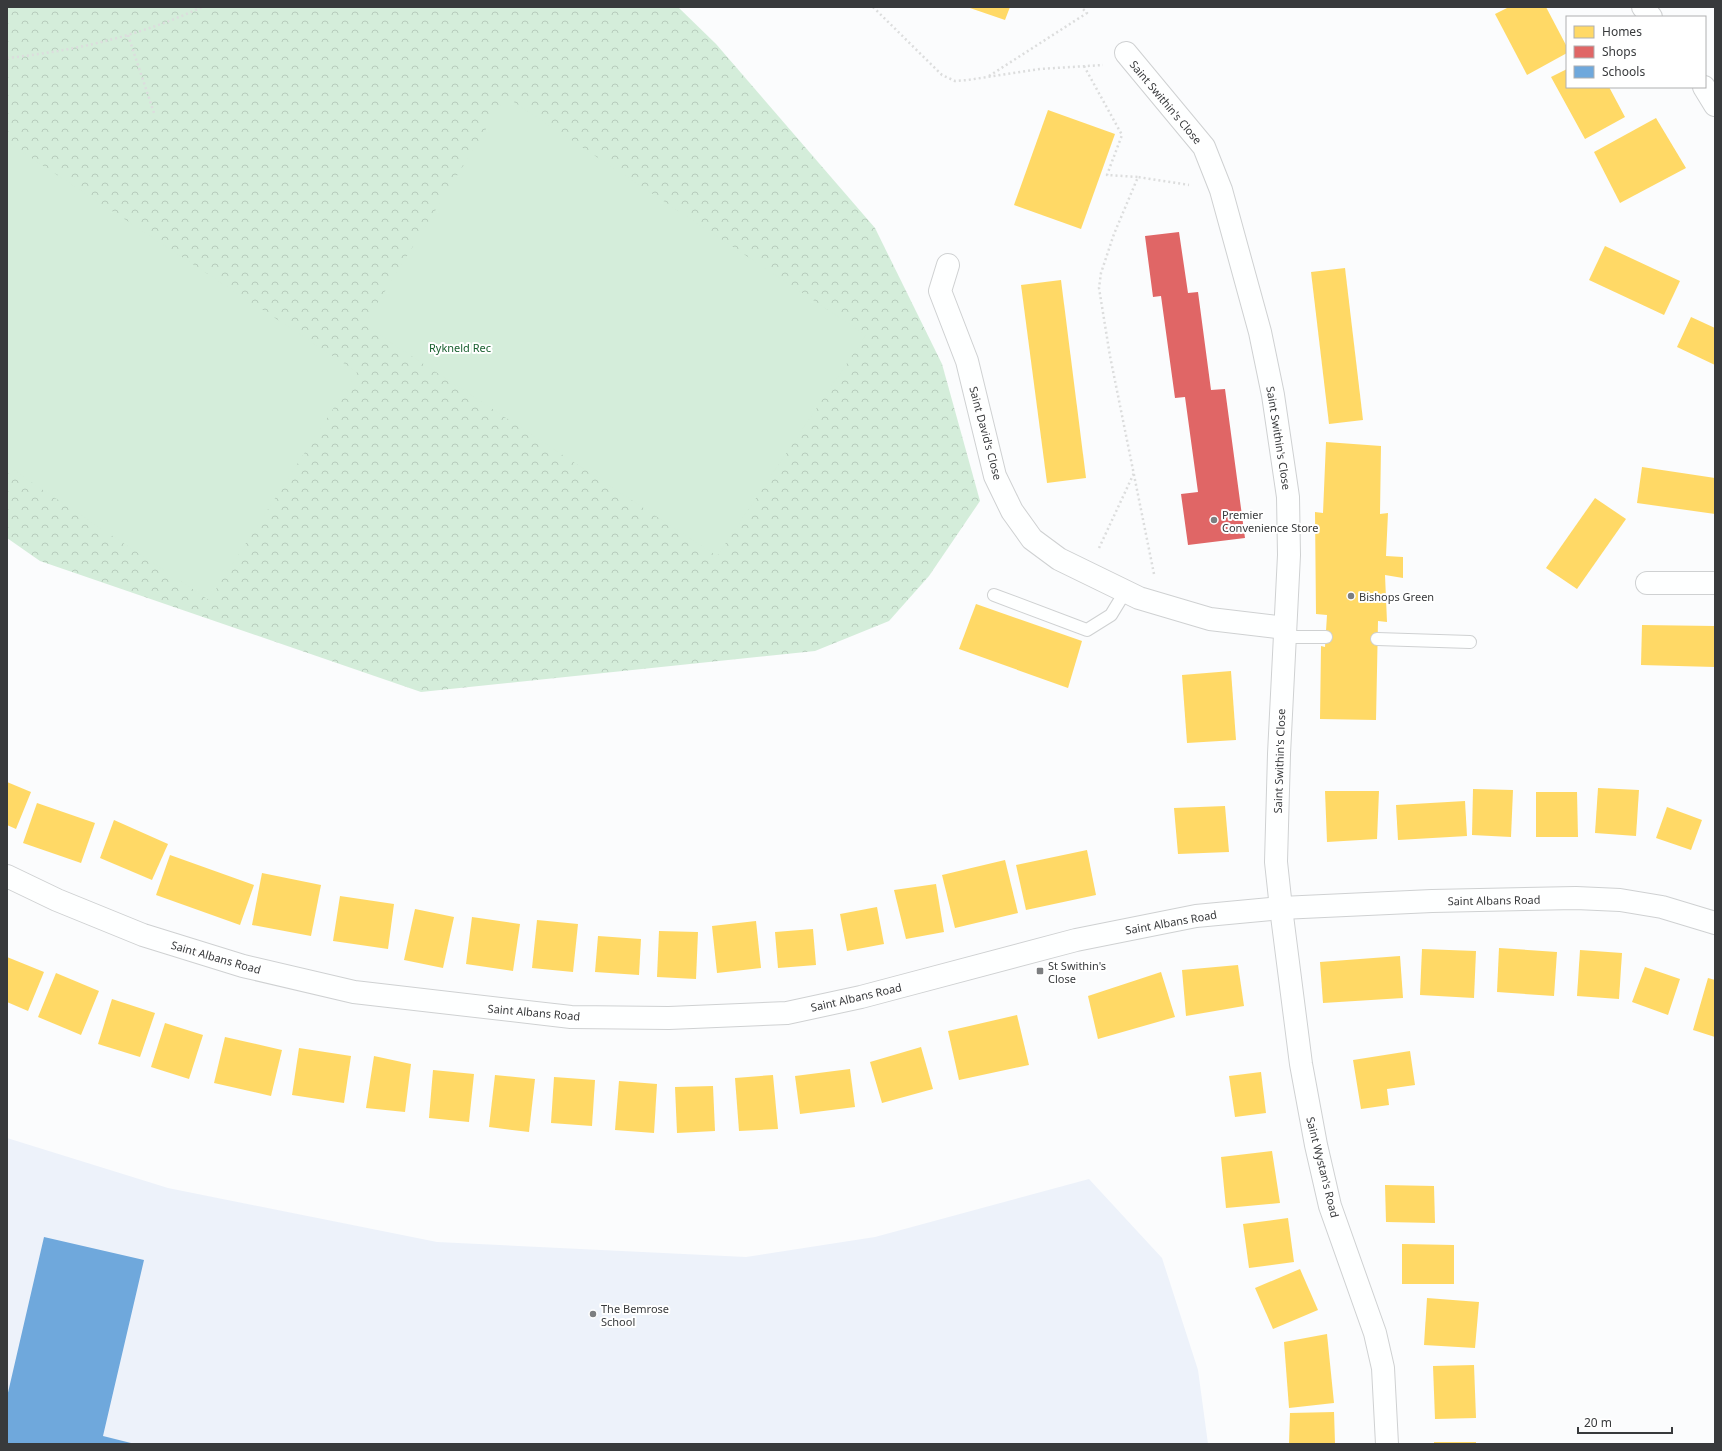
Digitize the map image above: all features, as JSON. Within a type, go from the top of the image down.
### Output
[{"type":"street","points":[[1643,7],[1650,16]]},
{"type":"street","name":"Saint Swithin's Close","points":[[1126,54],[1204,148],[1221,190],[1260,332],[1282,445],[1288,497],[1289,548],[1284,632],[1276,862],[1281,908]]},
{"type":"street","points":[[1705,88],[1715,105]]},
{"type":"street","name":"Saint David's Close","points":[[948,265],[940,292],[967,361],[995,476],[1012,511],[1032,539],[1059,559],[1125,592],[1210,619],[1284,632]]},
{"type":"street","points":[[1648,583],[1715,583]]},
{"type":"street","name":"Saint Albans Road","points":[[7,876],[57,900],[142,935],[243,966],[354,992],[571,1017],[669,1018],[787,1013],[921,982],[1076,940],[1196,916],[1281,908],[1440,901],[1576,898],[1620,900],[1662,907],[1715,923]]},
{"type":"street","name":"Saint Wystan's Road","points":[[1281,908],[1301,1064],[1316,1145],[1330,1206],[1375,1333],[1383,1368],[1387,1444]]},
{"type":"lane","points":[[994,596],[1087,630],[1111,615],[1125,592]]},
{"type":"lane","points":[[1284,632],[1326,637]]},
{"type":"lane","points":[[1377,639],[1470,642]]},
{"type":"path","points":[[7,58],[94,44],[148,29],[202,7]]},
{"type":"path","points":[[873,7],[942,74],[955,80],[1040,69],[1105,65],[1126,54]]},
{"type":"path","points":[[987,77],[1087,13],[1081,7]]},
{"type":"path","points":[[128,35],[154,113]]},
{"type":"path","points":[[1084,66],[1122,135],[1107,175],[1138,177],[1221,190]]},
{"type":"path","points":[[1138,177],[1114,234],[1101,273],[1099,288],[1104,325],[1160,604]]},
{"type":"path","points":[[1087,573],[1134,472]]},
{"type":"shaded area","name":"The Bemrose School","points":[[7,1138],[168,1188],[437,1242],[746,1257],[875,1237],[1089,1179],[1162,1258],[1198,1370],[1208,1444],[7,1444]]},
{"type":"green space","name":"Rykneld Rec","points":[[7,7],[678,7],[716,44],[875,228],[942,364],[980,501],[929,576],[889,621],[815,651],[421,692],[40,561],[7,538]]},
{"type":"green space","points":[[506,97],[866,335],[717,556],[364,325]]},
{"type":"green space","points":[[7,142],[357,372],[209,600],[7,466]]},
{"type":"building: Homes","points":[[967,7],[1010,7],[1005,20]]},
{"type":"building: Homes","points":[[1509,7],[1546,7],[1566,45],[1566,54],[1527,75],[1495,14]]},
{"type":"building: Homes","points":[[1566,70],[1566,88],[1610,88],[1625,117],[1585,139],[1551,77]]},
{"type":"building: Homes","points":[[1048,110],[1115,134],[1081,229],[1014,205]]},
{"type":"building: Homes","points":[[1656,118],[1686,168],[1620,203],[1594,152]]},
{"type":"building: Homes","points":[[1605,246],[1680,281],[1664,315],[1589,280]]},
{"type":"building: Homes","points":[[1345,268],[1363,420],[1329,424],[1311,272]]},
{"type":"building: Homes","points":[[1061,280],[1086,478],[1047,483],[1021,285]]},
{"type":"building: Homes","points":[[1691,317],[1715,328],[1715,365],[1677,347]]},
{"type":"building: Homes","name":"Bishops Green","points":[[1326,442],[1381,446],[1380,514],[1388,513],[1386,556],[1403,557],[1403,578],[1385,575],[1387,622],[1378,621],[1376,720],[1320,719],[1321,646],[1325,647],[1327,615],[1316,614],[1315,512],[1323,513]]},
{"type":"building: Homes","points":[[1642,467],[1715,478],[1715,514],[1637,503]]},
{"type":"building: Homes","points":[[1595,498],[1626,519],[1577,589],[1546,568]]},
{"type":"building: Homes","points":[[976,604],[1082,641],[1068,688],[959,649]]},
{"type":"building: Homes","points":[[1642,625],[1715,626],[1715,667],[1641,665]]},
{"type":"building: Homes","points":[[1231,671],[1236,740],[1187,743],[1182,675]]},
{"type":"building: Homes","points":[[7,782],[31,792],[16,829],[7,825]]},
{"type":"building: Homes","points":[[1598,788],[1639,790],[1636,836],[1595,833]]},
{"type":"building: Homes","points":[[1473,789],[1513,790],[1511,837],[1472,835]]},
{"type":"building: Homes","points":[[1325,791],[1379,791],[1377,839],[1327,842]]},
{"type":"building: Homes","points":[[1536,792],[1577,792],[1578,837],[1536,837]]},
{"type":"building: Homes","points":[[1465,801],[1467,836],[1398,840],[1396,805]]},
{"type":"building: Homes","points":[[37,803],[95,823],[81,863],[23,843]]},
{"type":"building: Homes","points":[[1225,806],[1229,852],[1178,854],[1174,808]]},
{"type":"building: Homes","points":[[1667,807],[1702,820],[1691,850],[1656,838]]},
{"type":"building: Homes","points":[[114,820],[168,844],[152,880],[100,858]]},
{"type":"building: Homes","points":[[1087,850],[1096,895],[1026,910],[1016,865]]},
{"type":"building: Homes","points":[[170,855],[254,885],[240,925],[156,895]]},
{"type":"building: Homes","points":[[1005,860],[1018,913],[955,928],[942,875]]},
{"type":"building: Homes","points":[[262,873],[321,885],[311,936],[252,925]]},
{"type":"building: Homes","points":[[936,884],[944,932],[906,939],[894,890]]},
{"type":"building: Homes","points":[[340,896],[394,904],[388,949],[333,941]]},
{"type":"building: Homes","points":[[877,907],[884,944],[847,951],[840,914]]},
{"type":"building: Homes","points":[[415,909],[454,917],[443,968],[404,960]]},
{"type":"building: Homes","points":[[472,917],[520,924],[513,971],[466,964]]},
{"type":"building: Homes","points":[[537,920],[578,924],[573,972],[532,968]]},
{"type":"building: Homes","points":[[756,921],[761,968],[717,973],[712,926]]},
{"type":"building: Homes","points":[[813,929],[816,965],[778,968],[775,932]]},
{"type":"building: Homes","points":[[659,931],[698,932],[696,979],[657,977]]},
{"type":"building: Homes","points":[[598,936],[641,939],[639,975],[595,972]]},
{"type":"building: Homes","points":[[1499,948],[1557,952],[1554,996],[1497,992]]},
{"type":"building: Homes","points":[[1422,949],[1476,951],[1474,998],[1420,995]]},
{"type":"building: Homes","points":[[1580,950],[1622,953],[1619,999],[1577,996]]},
{"type":"building: Homes","points":[[1400,956],[1403,998],[1323,1003],[1320,962]]},
{"type":"building: Homes","points":[[7,957],[44,972],[28,1011],[7,1002]]},
{"type":"building: Homes","points":[[1238,965],[1244,1006],[1186,1016],[1182,970]]},
{"type":"building: Homes","points":[[1645,967],[1680,979],[1668,1015],[1632,1002]]},
{"type":"building: Homes","points":[[1161,972],[1175,1017],[1098,1039],[1088,996]]},
{"type":"building: Homes","points":[[56,973],[99,991],[81,1035],[38,1017]]},
{"type":"building: Homes","points":[[1708,978],[1715,980],[1715,1037],[1693,1030]]},
{"type":"building: Homes","points":[[112,999],[155,1013],[140,1057],[98,1044]]},
{"type":"building: Homes","points":[[1017,1015],[1029,1065],[959,1080],[948,1031]]},
{"type":"building: Homes","points":[[165,1023],[203,1035],[189,1079],[151,1067]]},
{"type":"building: Homes","points":[[225,1037],[282,1050],[271,1096],[214,1083]]},
{"type":"building: Homes","points":[[921,1047],[933,1089],[882,1103],[870,1062]]},
{"type":"building: Homes","points":[[299,1048],[351,1056],[344,1103],[292,1095]]},
{"type":"building: Homes","points":[[1410,1051],[1415,1085],[1387,1089],[1389,1105],[1361,1109],[1353,1060]]},
{"type":"building: Homes","points":[[374,1056],[411,1064],[405,1112],[366,1108]]},
{"type":"building: Homes","points":[[850,1069],[855,1107],[800,1114],[795,1076]]},
{"type":"building: Homes","points":[[433,1070],[474,1074],[469,1122],[429,1118]]},
{"type":"building: Homes","points":[[1261,1072],[1266,1113],[1235,1117],[1229,1076]]},
{"type":"building: Homes","points":[[495,1075],[535,1079],[529,1132],[489,1127]]},
{"type":"building: Homes","points":[[773,1075],[778,1129],[739,1131],[735,1078]]},
{"type":"building: Homes","points":[[554,1077],[595,1080],[592,1126],[551,1123]]},
{"type":"building: Homes","points":[[619,1081],[657,1084],[654,1133],[615,1130]]},
{"type":"building: Homes","points":[[713,1086],[715,1131],[677,1133],[675,1087]]},
{"type":"building: Homes","points":[[1272,1151],[1280,1203],[1226,1208],[1221,1157]]},
{"type":"building: Homes","points":[[1385,1185],[1434,1186],[1435,1223],[1386,1222]]},
{"type":"building: Homes","points":[[1288,1218],[1294,1262],[1249,1268],[1243,1224]]},
{"type":"building: Homes","points":[[1402,1244],[1454,1245],[1454,1284],[1402,1284]]},
{"type":"building: Homes","points":[[1300,1269],[1318,1310],[1273,1329],[1255,1288]]},
{"type":"building: Homes","points":[[1427,1298],[1479,1302],[1475,1348],[1424,1345]]},
{"type":"building: Homes","points":[[1327,1334],[1334,1403],[1289,1408],[1284,1342]]},
{"type":"building: Homes","points":[[1474,1365],[1476,1418],[1435,1419],[1433,1366]]},
{"type":"building: Homes","points":[[1334,1412],[1335,1444],[1289,1444],[1290,1413]]},
{"type":"building: Homes","points":[[1434,1442],[1476,1442],[1476,1444],[1434,1444]]},
{"type":"building: Shops","points":[[1179,232],[1188,293],[1198,292],[1211,390],[1225,389],[1245,538],[1188,545],[1181,494],[1198,492],[1185,397],[1175,398],[1161,296],[1153,297],[1145,236]]},
{"type":"building: Schools","points":[[44,1237],[144,1260],[103,1436],[135,1444],[7,1444],[7,1397]]},
{"type":"place","name":"Premier Convenience Store","points":[[1214,520]]},
{"type":"place","name":"Bishops Green","points":[[1351,596]]},
{"type":"place","name":"St Swithin's Close","points":[[1040,971]]},
{"type":"place","name":"The Bemrose School","points":[[593,1314]]}]
